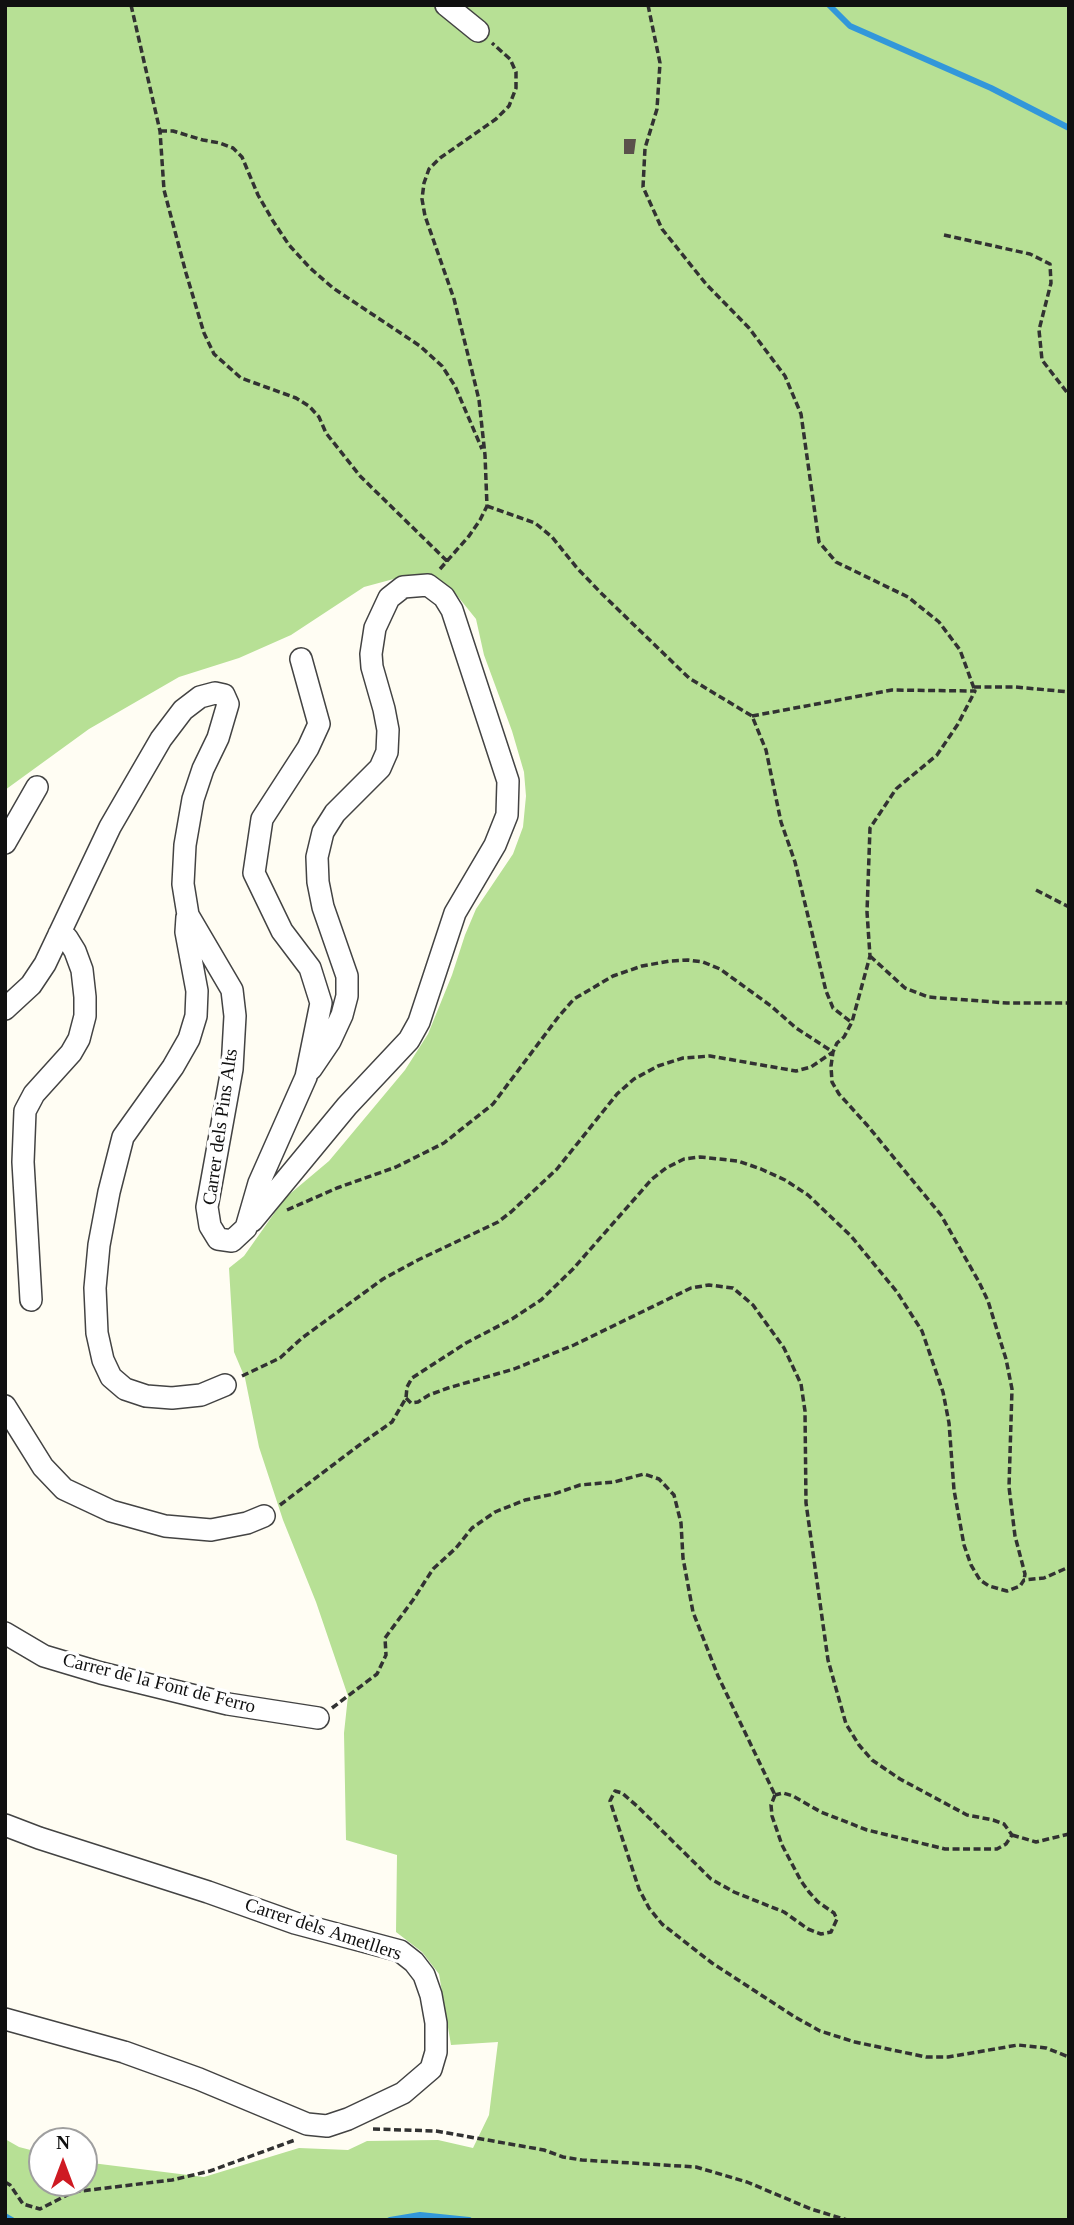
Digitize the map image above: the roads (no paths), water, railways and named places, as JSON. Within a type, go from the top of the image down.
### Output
[{"type":"street","points":[[446,5],[478,31]]},
{"type":"street","points":[[428,585],[443,597],[452,610],[508,781],[507,815],[495,845],[455,913],[419,1022],[409,1040],[346,1106],[246,1228],[259,1183],[306,1077],[330,1041],[347,996],[347,976],[323,907],[317,857],[323,832],[335,813],[380,768],[387,752],[388,730],[371,654],[375,628],[389,598],[396,592],[403,587],[428,585]]},
{"type":"street","points":[[301,659],[319,724],[308,748],[262,819],[254,873],[282,931],[310,968],[321,1003],[306,1077]]},
{"type":"street","name":"Carrer dels Pins Alts","points":[[5,1010],[31,985],[45,964],[110,827],[161,739],[183,710],[200,697],[215,693],[224,695],[228,704],[218,738],[203,769],[193,799],[185,845],[183,884],[188,915],[232,990],[235,1016],[232,1069],[207,1207],[210,1226],[218,1239],[232,1241],[246,1228]]},
{"type":"street","points":[[5,843],[37,787]]},
{"type":"street","points":[[188,915],[186,932],[197,991],[196,1016],[189,1040],[173,1067],[123,1137],[99,1245],[95,1288],[97,1334],[103,1360],[111,1377],[125,1390],[146,1396],[172,1398],[201,1395],[225,1385]]},
{"type":"street","points":[[31,1300],[23,1162],[25,1111],[34,1094],[71,1053],[79,1040],[85,1016],[82,970],[67,938],[59,934]]},
{"type":"street","points":[[5,1406],[43,1467],[64,1489],[111,1511],[165,1526],[211,1530],[247,1523],[264,1516]]},
{"type":"street","name":"Carrer de la Font de Ferro","points":[[5,1633],[44,1656],[101,1673],[229,1704],[318,1718]]},
{"type":"street","name":"Carrer dels Ametllers","points":[[5,1825],[295,1923],[400,1951],[414,1962],[424,1975],[436,2023],[436,2052],[431,2069],[402,2093],[327,2126],[307,2124],[200,2079],[124,2052],[5,2019]]},
{"type":"waterway","points":[[829,5],[850,26],[991,88],[1069,128]]},
{"type":"waterway","points":[[390,2220],[420,2215],[469,2220]]},
{"type":"waterway","points":[[5,2216],[12,2220]]}]
